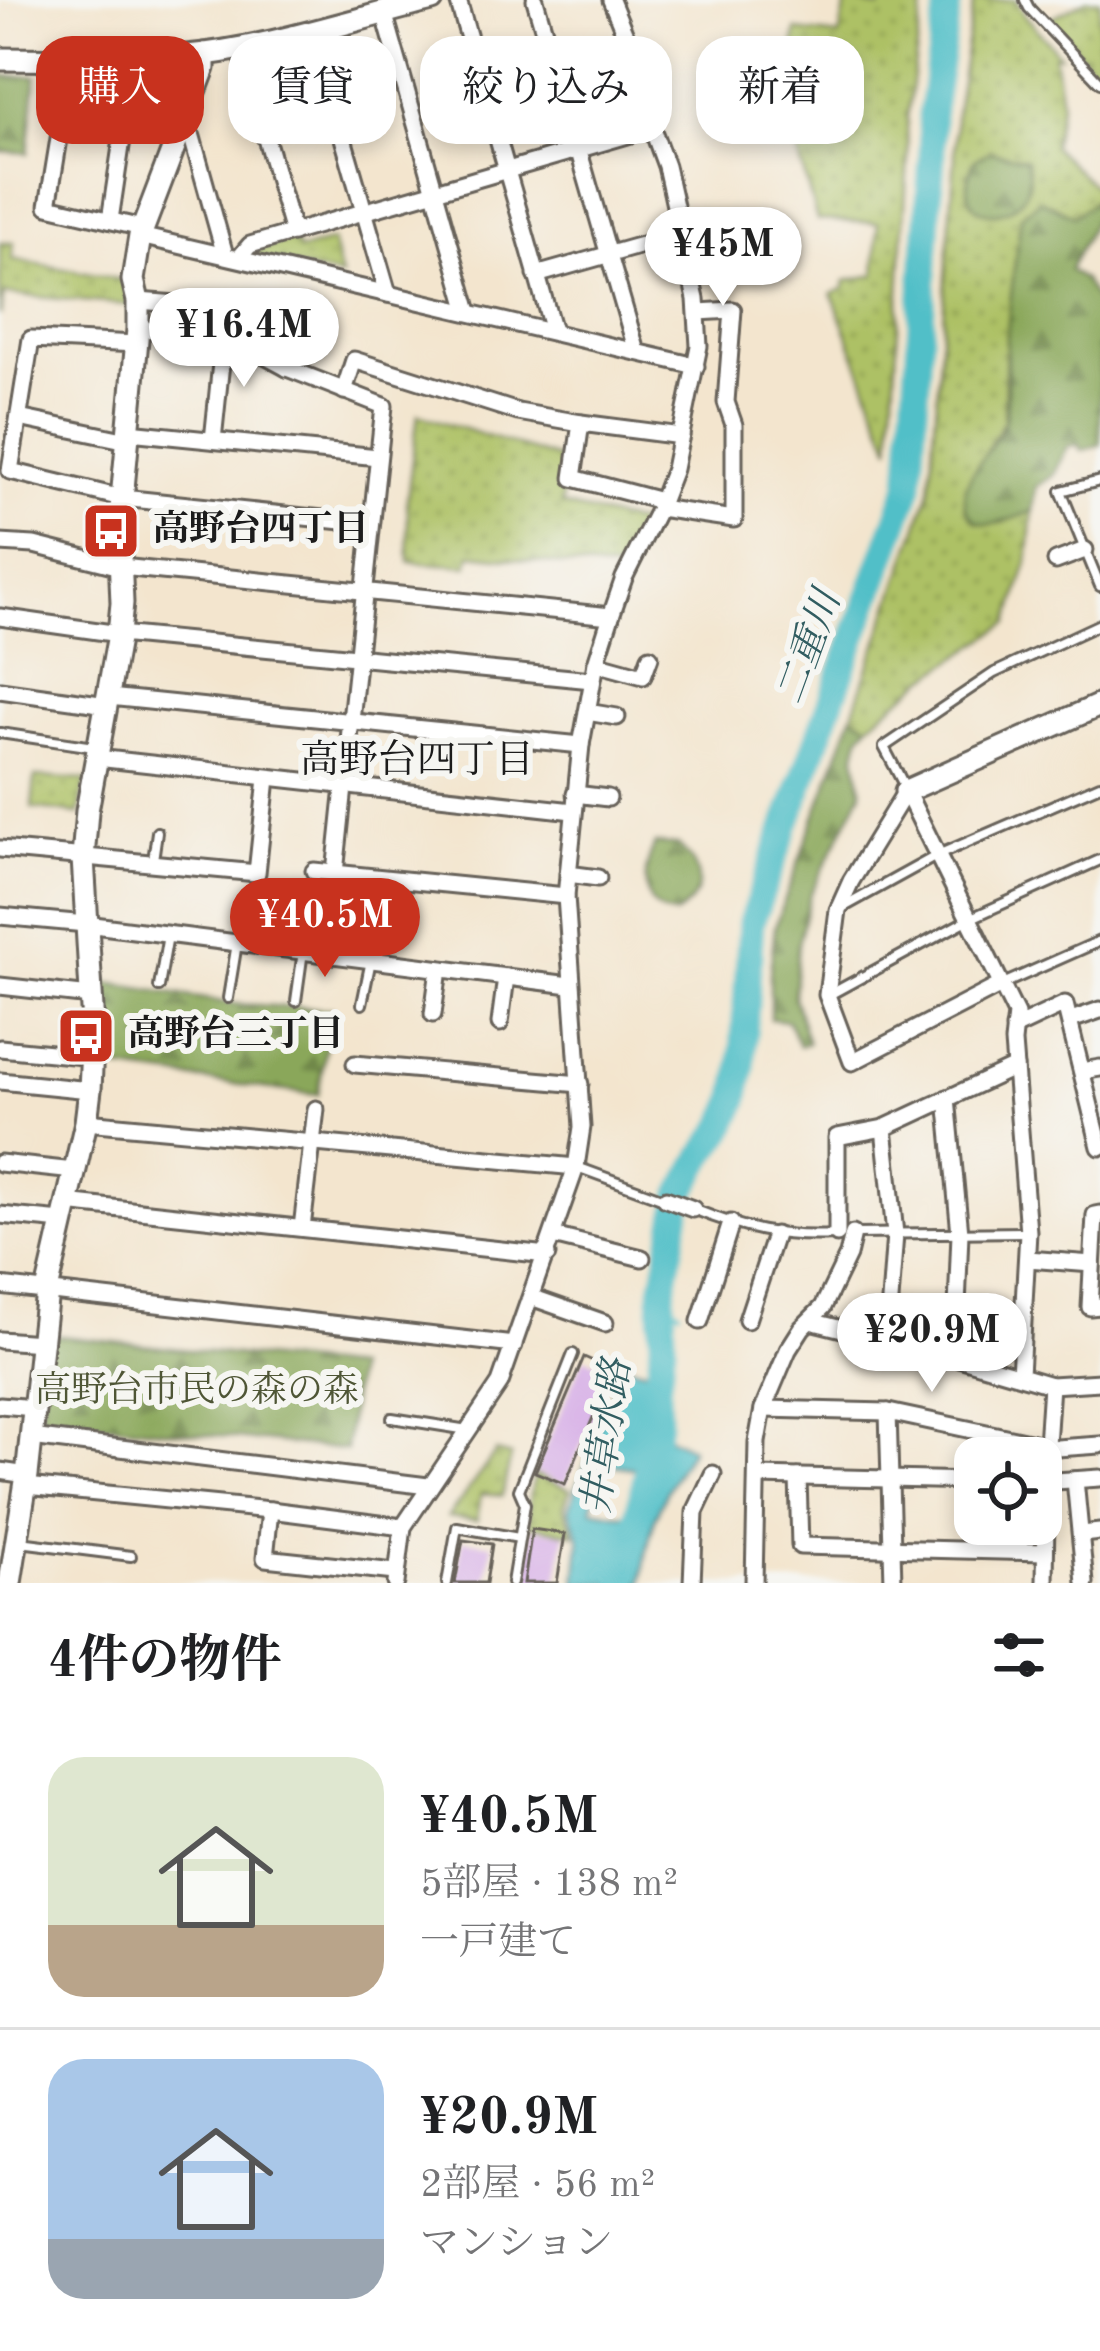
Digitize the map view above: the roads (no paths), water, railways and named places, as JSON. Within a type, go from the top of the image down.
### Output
[{"type":"street","points":[[289,36],[375,10],[432,0]]},
{"type":"street","points":[[458,0],[553,331]]},
{"type":"street","points":[[535,0],[638,352]]},
{"type":"street","points":[[610,0],[625,36]]},
{"type":"street","points":[[375,10],[469,312]]},
{"type":"street","points":[[312,31],[388,294]]},
{"type":"street","points":[[204,54],[228,49]]},
{"type":"street","points":[[0,59],[36,59]]},
{"type":"street","points":[[58,144],[48,206],[232,257],[696,366]]},
{"type":"street","points":[[110,220],[121,144]]},
{"type":"street","points":[[20,1583],[10,1582],[12,1544],[26,1480],[47,1291],[86,1122],[93,1057],[83,858],[122,603],[122,498],[138,337],[133,280],[141,232],[175,144]]},
{"type":"street","points":[[194,144],[232,257]]},
{"type":"street","points":[[267,144],[293,232]]},
{"type":"street","points":[[232,257],[250,245],[596,144]]},
{"type":"street","points":[[270,1510],[265,1558],[395,1578],[403,1527],[500,1383],[576,1167],[582,1127],[566,896],[586,712],[610,616],[674,469],[699,346],[698,312],[657,144]]},
{"type":"street","points":[[536,275],[681,234]]},
{"type":"street","points":[[138,301],[242,309],[300,344],[287,368]]},
{"type":"street","points":[[581,423],[573,478],[660,505],[734,519],[734,425],[726,402],[733,310],[698,312]]},
{"type":"street","points":[[213,440],[224,334]]},
{"type":"street","points":[[335,873],[358,657],[383,406],[287,368],[224,334],[31,339],[19,418],[7,436],[10,471],[122,498],[371,524]]},
{"type":"street","points":[[344,391],[354,359],[518,412],[681,436]]},
{"type":"street","points":[[19,418],[128,437],[213,440],[378,457]]},
{"type":"street","points":[[0,543],[34,545],[121,567],[610,616]]},
{"type":"street","points":[[1056,561],[1089,545]]},
{"type":"street","points":[[0,617],[119,634],[358,657],[643,676],[650,657]]},
{"type":"street","points":[[0,690],[581,746]]},
{"type":"street","points":[[1001,985],[852,1062],[827,995],[838,910],[850,880],[907,790],[1100,705]]},
{"type":"street","points":[[586,712],[617,717]]},
{"type":"street","points":[[98,753],[344,785],[574,802],[608,798]]},
{"type":"street","points":[[0,849],[257,873],[267,778]]},
{"type":"street","points":[[907,790],[1016,1014],[1015,1067],[1028,1232],[1020,1375]]},
{"type":"street","points":[[314,871],[566,896]]},
{"type":"street","points":[[568,874],[598,878]]},
{"type":"street","points":[[0,916],[570,985]]},
{"type":"street","points":[[433,1015],[439,969]]},
{"type":"street","points":[[500,1023],[506,977]]},
{"type":"street","points":[[0,986],[92,996]]},
{"type":"street","points":[[1014,1028],[1065,1004],[1100,1148]]},
{"type":"street","points":[[1071,1020],[1100,1010]]},
{"type":"street","points":[[0,1048],[93,1057]]},
{"type":"street","points":[[355,1064],[580,1084]]},
{"type":"street","points":[[754,1583],[757,1442],[764,1409],[788,1349],[823,1307],[848,1255],[837,1137],[884,1128],[1015,1067]]},
{"type":"street","points":[[1082,1071],[1100,1068]]},
{"type":"street","points":[[0,1081],[90,1090]]},
{"type":"street","points":[[947,1098],[960,1233],[955,1357]]},
{"type":"street","points":[[302,1228],[316,1109]]},
{"type":"street","points":[[86,1122],[576,1167]]},
{"type":"street","points":[[884,1128],[896,1234],[887,1341]]},
{"type":"street","points":[[0,1163],[74,1171]]},
{"type":"street","points":[[666,1199],[693,1209]]},
{"type":"street","points":[[0,1215],[64,1212],[302,1228],[547,1255]]},
{"type":"street","points":[[1100,1214],[1095,1214],[1090,1307],[1100,1306]]},
{"type":"street","points":[[700,1321],[731,1223]]},
{"type":"street","points":[[553,1235],[642,1258]]},
{"type":"street","points":[[747,1320],[775,1235]]},
{"type":"street","points":[[1028,1259],[1092,1264]]},
{"type":"street","points":[[0,1286],[514,1345]]},
{"type":"street","points":[[531,1297],[605,1323]]},
{"type":"street","points":[[809,1322],[1051,1385],[1100,1382]]},
{"type":"street","points":[[0,1340],[41,1343]]},
{"type":"street","points":[[1048,1437],[1051,1385]]},
{"type":"street","points":[[0,1405],[34,1408]]},
{"type":"street","points":[[764,1409],[888,1412],[1008,1437]]},
{"type":"street","points":[[888,1412],[893,1583]]},
{"type":"street","points":[[31,1438],[428,1486]]},
{"type":"street","points":[[1062,1448],[1100,1445]]},
{"type":"street","points":[[0,1472],[26,1480],[403,1527]]},
{"type":"street","points":[[692,1583],[695,1512],[713,1474]]},
{"type":"street","points":[[757,1476],[954,1481]]},
{"type":"street","points":[[798,1478],[800,1546],[1045,1552]]},
{"type":"street","points":[[1062,1481],[1100,1478]]},
{"type":"street","points":[[1075,1480],[1085,1583],[1100,1581]]},
{"type":"street","points":[[1082,1534],[1100,1532]]},
{"type":"street","points":[[1045,1545],[1045,1583]]},
{"type":"lane","points":[[1025,0],[1100,83]]},
{"type":"lane","points":[[1100,481],[1061,491],[1089,545],[1100,586]]},
{"type":"lane","points":[[907,790],[884,747],[994,673],[1100,624]]},
{"type":"lane","points":[[0,733],[98,753]]},
{"type":"lane","points":[[838,910],[938,855],[1100,784]]},
{"type":"lane","points":[[153,864],[157,832]]},
{"type":"lane","points":[[827,995],[969,919],[1100,860]]},
{"type":"lane","points":[[159,987],[168,934]]},
{"type":"lane","points":[[1001,985],[1100,941]]},
{"type":"lane","points":[[228,998],[237,943]]},
{"type":"lane","points":[[296,1000],[303,951]]},
{"type":"lane","points":[[362,1004],[371,960]]},
{"type":"lane","points":[[576,1167],[666,1199]]},
{"type":"lane","points":[[693,1209],[775,1235],[799,1237],[1028,1232]]},
{"type":"lane","points":[[512,1583],[524,1504],[519,1490],[574,1354]]},
{"type":"lane","points":[[392,1418],[468,1430]]},
{"type":"lane","points":[[447,1583],[457,1526],[519,1538]]},
{"type":"lane","points":[[12,1544],[131,1556]]},
{"type":"water","name":"井草水路","points":[[622,1364],[649,1370],[640,1469],[599,1463],[592,1509],[630,1516],[614,1583],[576,1583],[580,1540],[569,1508]]},
{"type":"water","points":[[665,1435],[691,1448],[658,1512],[642,1583],[633,1583]]},
{"type":"waterway","name":"二重川","points":[[623,1583],[658,1422],[662,1295],[681,1196],[736,1101],[751,922],[910,485],[931,116],[949,0]]},
{"type":"waterway","points":[[663,1302],[679,1310]]},
{"type":"place","name":"高野台四丁目","points":[[111,531]]},
{"type":"place","name":"高野台三丁目","points":[[86,1036]]},
{"type":"district","name":"高野台四丁目","points":[[417,761]]},
{"type":"park label","name":"高野台市民の森の森","points":[[197,1392]]}]
